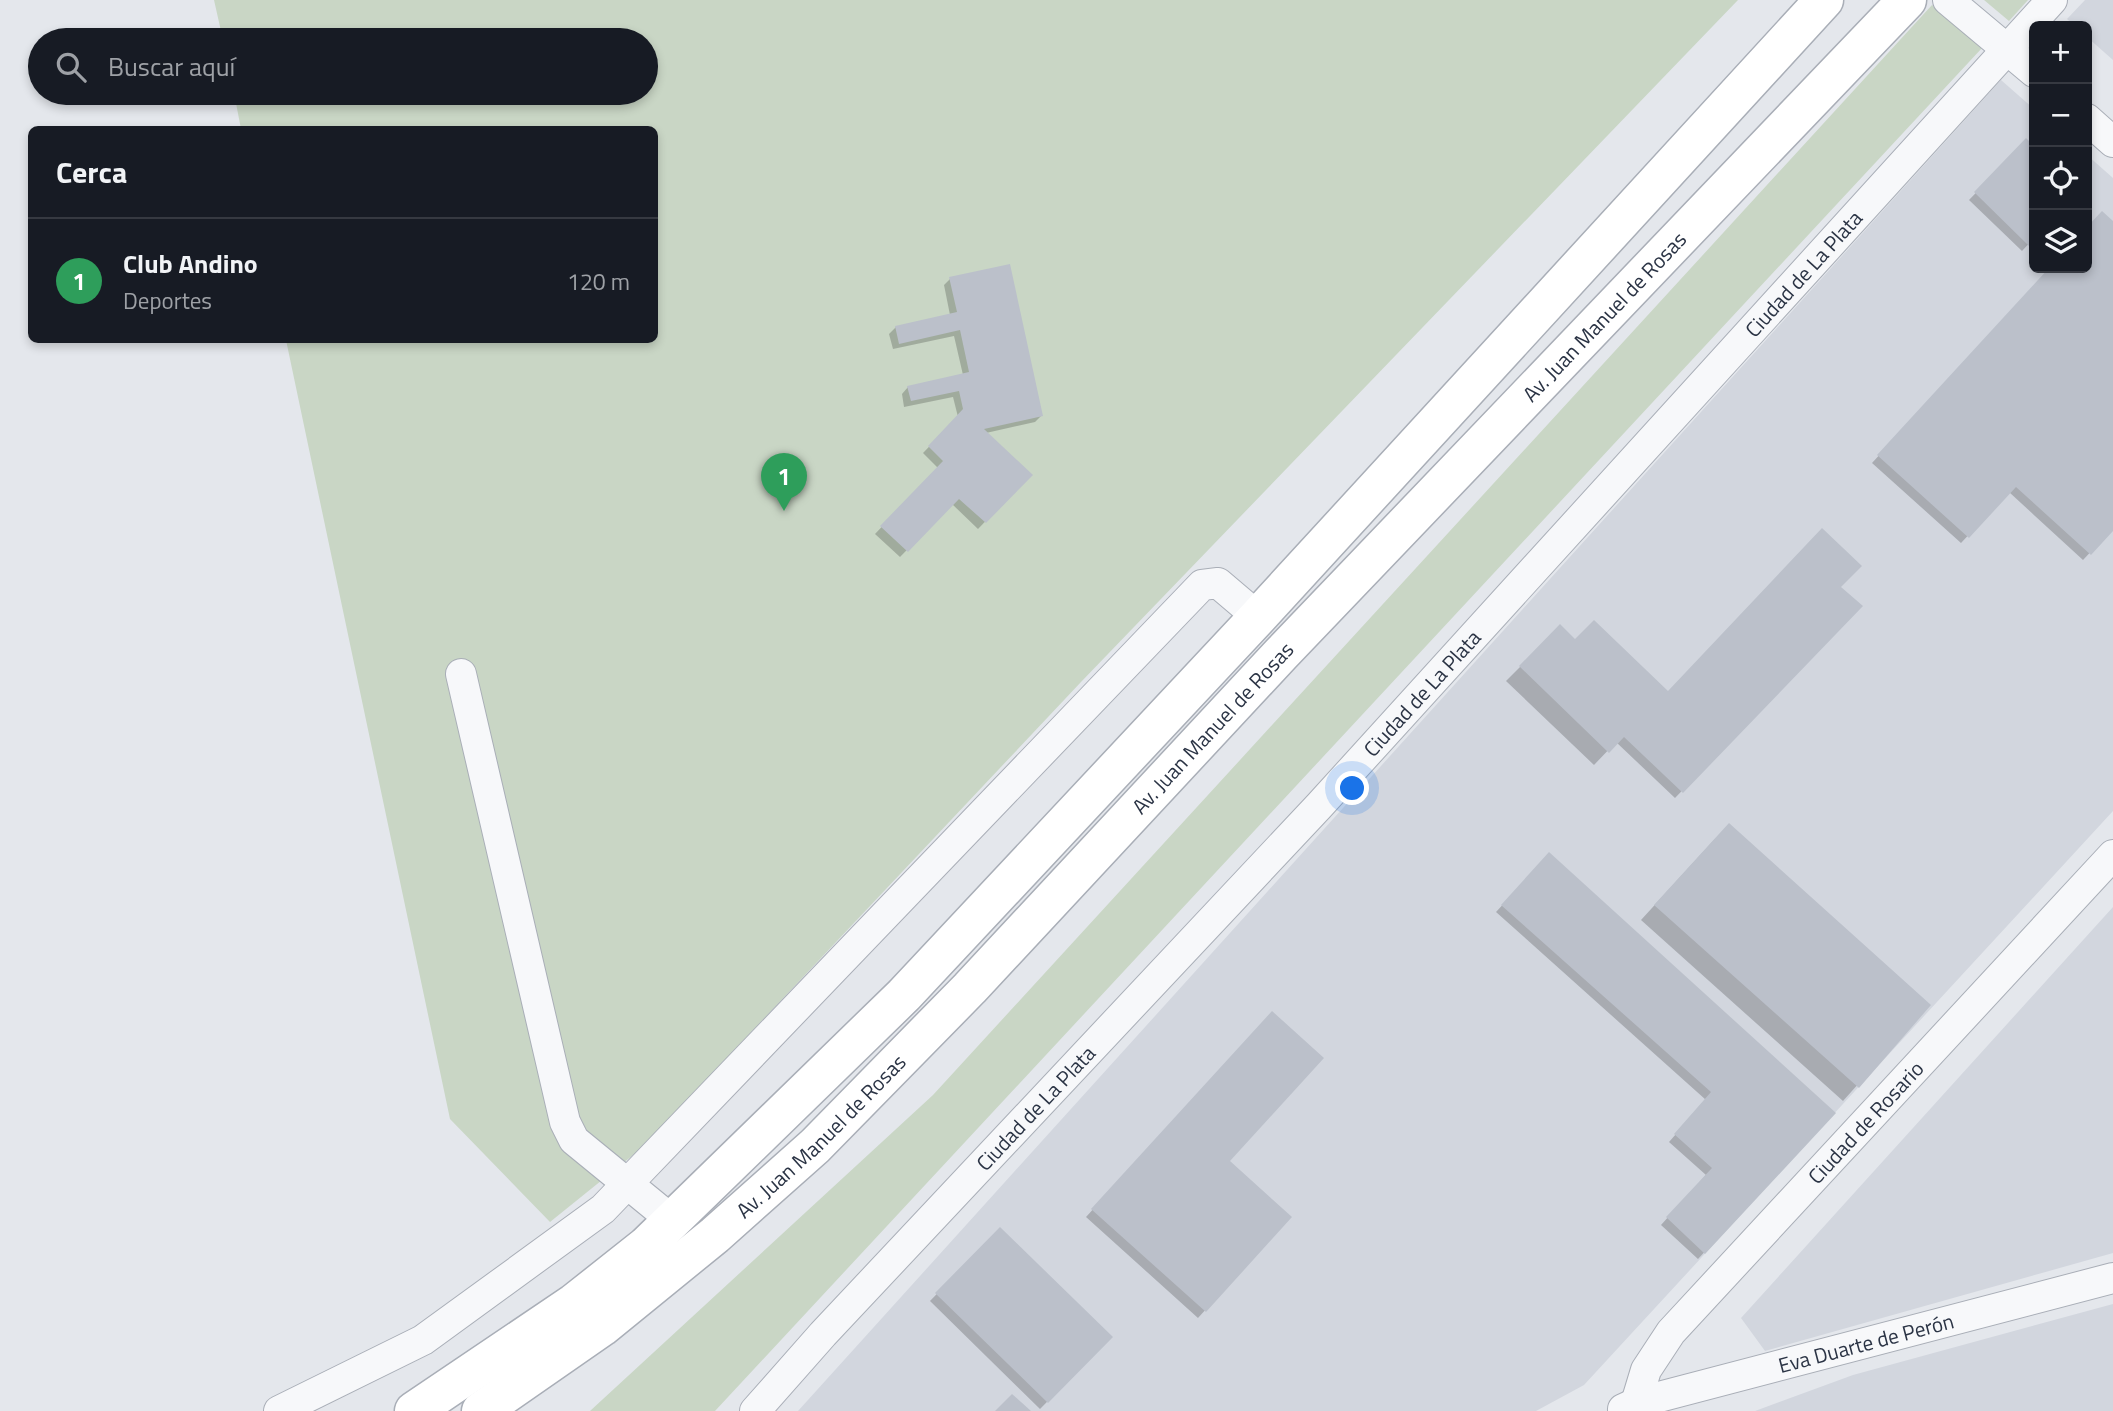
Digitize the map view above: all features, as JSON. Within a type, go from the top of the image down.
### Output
[{"type":"main road","name":"Av. Juan Manuel de Rosas","points":[[414,1411],[574,1303],[673,1221],[904,995],[1258,617],[1824,0]]},
{"type":"main road","name":"Av. Juan Manuel de Rosas","points":[[481,1411],[602,1327],[715,1235],[815,1146],[970,988],[1281,654],[1907,0]]},
{"type":"street","points":[[1948,0],[2029,68]]},
{"type":"street","name":"Ciudad de La Plata","points":[[755,1411],[823,1334],[1320,806],[2052,0]]},
{"type":"street","points":[[2092,123],[2113,142]]},
{"type":"street","points":[[279,1411],[423,1340],[603,1209],[1202,585],[1218,583],[1258,617]]},
{"type":"street","points":[[461,674],[565,1122],[574,1140],[673,1221]]},
{"type":"street","name":"Ciudad de Rosario","points":[[1628,1407],[1646,1370],[1671,1332],[2113,855]]},
{"type":"street","name":"Eva Duarte de Perón","points":[[1628,1407],[2113,1278]]},
{"type":"shaded area","points":[[2085,0],[2113,0],[2113,60],[2092,41],[2092,21],[2067,19]]},
{"type":"shaded area","points":[[2001,80],[2029,105],[2029,273],[2092,273],[2092,159],[2113,178],[2113,811],[1584,1385],[1536,1411],[798,1411]]},
{"type":"shaded area","points":[[2113,907],[2113,1253],[1765,1351],[1741,1318]]},
{"type":"shaded area","points":[[2113,1304],[2113,1411],[1755,1411],[1853,1375]]},
{"type":"green space","points":[[214,0],[1738,0],[1081,682],[643,1147],[550,1222],[450,1119],[287,343],[658,343],[658,126],[240,126],[236,105],[658,105],[658,28],[220,28]]},
{"type":"green space","points":[[1984,0],[2028,0],[2009,21]]},
{"type":"green space","points":[[1932,5],[1982,48],[715,1411],[590,1411],[933,1095]]},
{"type":"building","points":[[2026,138],[2029,141],[2029,246],[1974,192]]},
{"type":"building","points":[[2102,211],[2113,221],[2113,531],[2091,555],[2016,487],[1969,538],[1877,455],[2044,273],[2092,273],[2092,222]]},
{"type":"building","points":[[1010,264],[1043,416],[984,429],[1033,475],[986,523],[959,499],[908,552],[880,526],[943,461],[928,446],[963,409],[959,391],[911,401],[907,386],[969,372],[960,330],[899,344],[895,326],[957,312],[949,277]]},
{"type":"building","points":[[1822,528],[1862,566],[1841,587],[1863,606],[1683,793],[1624,737],[1609,753],[1519,666],[1560,624],[1575,639],[1594,620],[1668,691]]},
{"type":"building","points":[[1729,823],[1931,1005],[1859,1088],[1654,905]]},
{"type":"building","points":[[1549,852],[1836,1113],[1705,1254],[1666,1217],[1712,1168],[1674,1134],[1711,1092],[1501,905]]},
{"type":"building","points":[[1272,1011],[1324,1058],[1230,1161],[1292,1217],[1206,1312],[1091,1209]]},
{"type":"building","points":[[1000,1227],[1113,1337],[1048,1403],[935,1293]]},
{"type":"building","points":[[1012,1394],[1031,1411],[995,1411]]},
{"type":"place","name":"Club Andino","points":[[784,511]]}]
